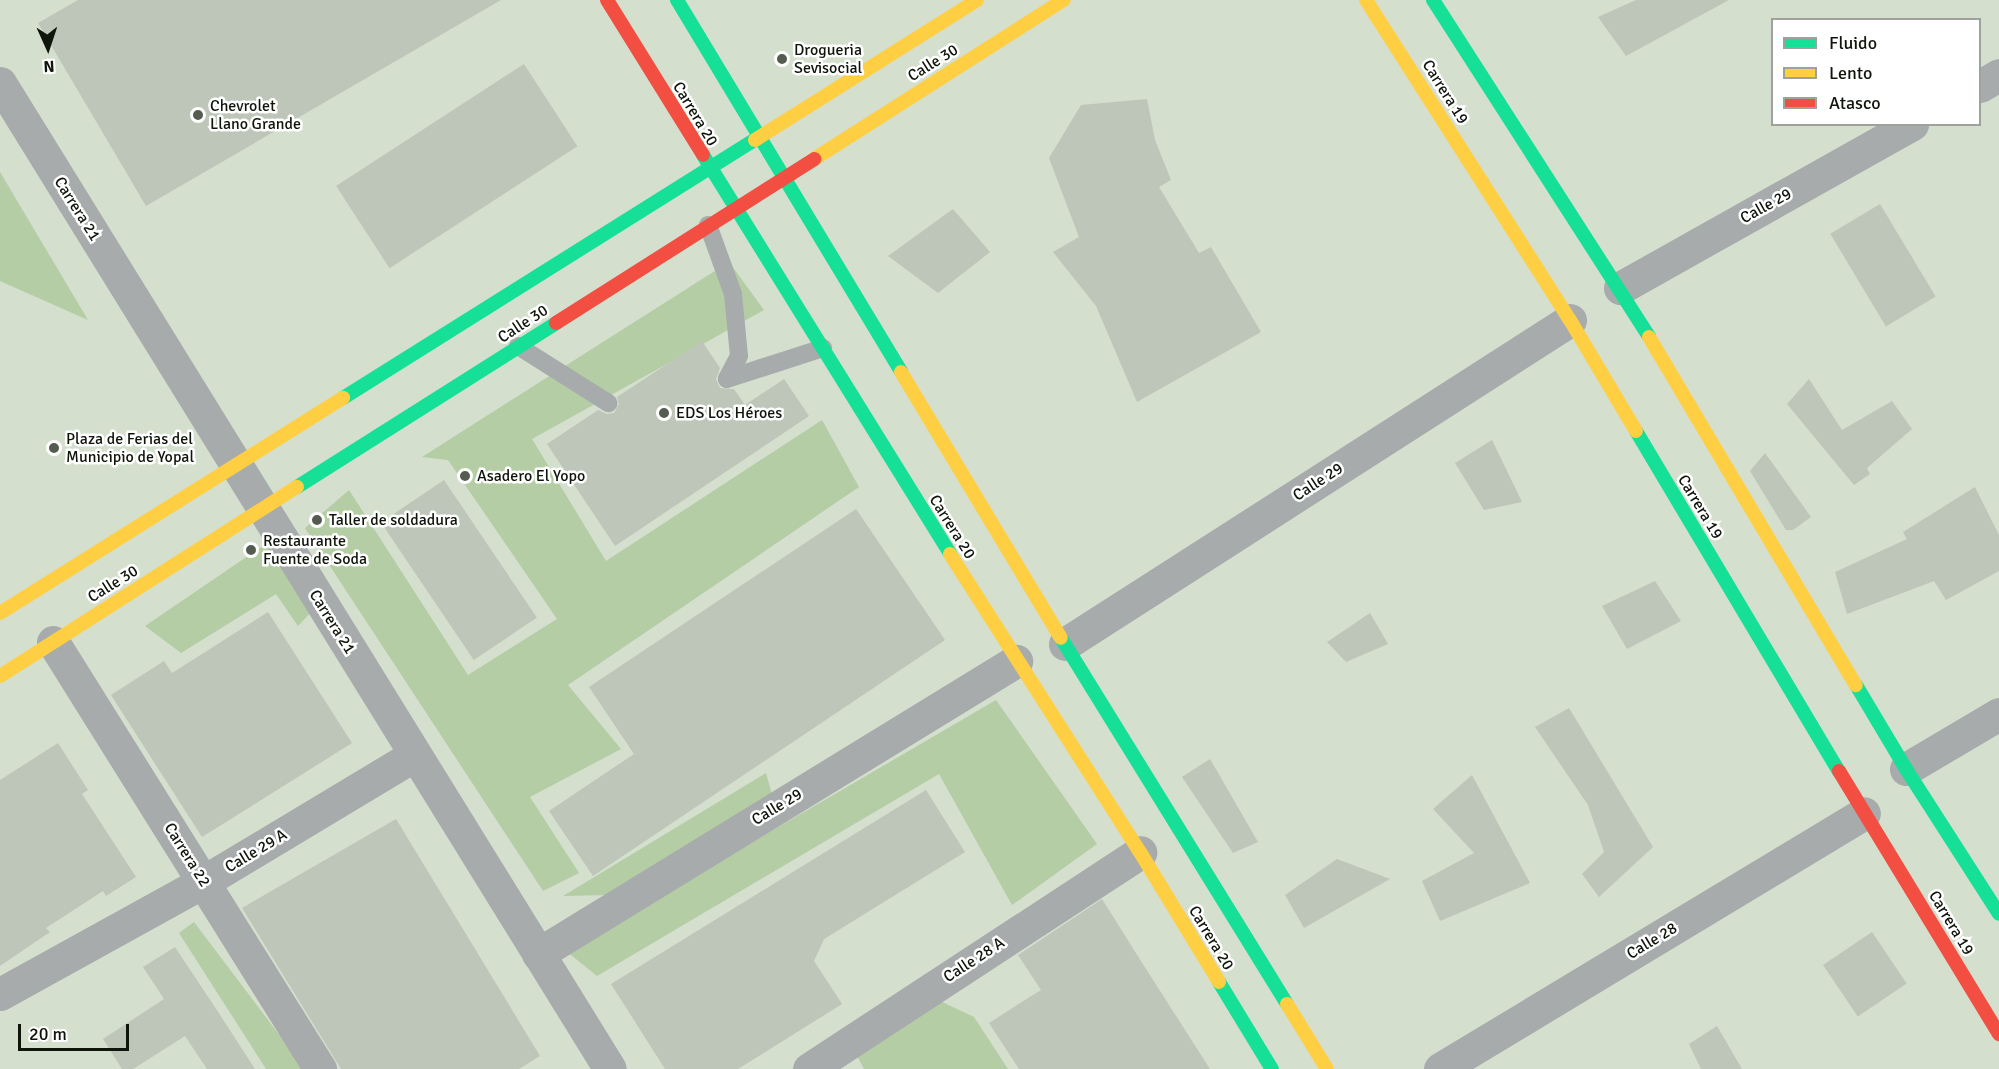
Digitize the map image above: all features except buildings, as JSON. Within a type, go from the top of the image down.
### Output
[{"type":"main road","name":"Carrera 20","points":[[607,0],[708,167],[736,208],[1016,661],[1140,852],[1272,1069]]},
{"type":"main road","name":"Carrera 20","points":[[677,0],[1065,644],[1327,1069]]},
{"type":"main road","name":"Calle 30","points":[[0,613],[234,464],[977,0]]},
{"type":"main road","name":"Calle 30","points":[[0,676],[1064,0]]},
{"type":"main road","name":"Carrera 19","points":[[1366,0],[1570,320],[1864,813],[1999,1034]]},
{"type":"main road","points":[[1433,0],[1620,288],[1906,769],[1999,914]]},
{"type":"street","points":[[1981,85],[1999,75]]},
{"type":"street","name":"Carrera 21","points":[[0,83],[610,1069]]},
{"type":"street","name":"Calle 29","points":[[1620,288],[1908,126]]},
{"type":"street","name":"Calle 29","points":[[1065,644],[1570,320]]},
{"type":"street","name":"Carrera 22","points":[[53,642],[320,1069]]},
{"type":"street","name":"Calle 29","points":[[538,954],[1016,661]]},
{"type":"street","points":[[1906,769],[1999,714]]},
{"type":"street","name":"Calle 29 A","points":[[0,994],[203,882],[414,755]]},
{"type":"street","name":"Calle 28","points":[[1440,1069],[1864,813]]},
{"type":"street","name":"Calle 28 A","points":[[809,1069],[1140,852]]},
{"type":"lane","points":[[708,225],[733,294],[739,356],[727,379],[823,348]]},
{"type":"lane","points":[[519,346],[608,404]]},
{"type":"green space","points":[[0,172],[88,320],[0,281]]},
{"type":"green space","points":[[729,262],[764,310],[532,439],[606,561],[822,420],[859,487],[568,685],[621,749],[530,797],[579,873],[543,891],[305,528],[349,490],[468,675],[557,619],[448,460],[422,457]]},
{"type":"green space","points":[[270,541],[314,609],[298,626],[276,594],[181,653],[145,626]]},
{"type":"green space","points":[[996,700],[1097,844],[1012,905],[939,774],[597,976],[566,951]]},
{"type":"green space","points":[[766,773],[773,798],[610,895],[563,896]]},
{"type":"green space","points":[[194,922],[305,1069],[266,1069],[179,933]]},
{"type":"green space","points":[[940,1001],[974,1017],[1008,1069],[864,1069],[855,1052]]},
{"type":"traffic: fast","points":[[677,0],[901,372]]},
{"type":"traffic: fast","points":[[1433,0],[1649,337]]},
{"type":"traffic: fast","points":[[343,398],[755,140]]},
{"type":"traffic: fast","points":[[703,155],[950,554]]},
{"type":"traffic: fast","points":[[297,487],[556,323]]},
{"type":"traffic: fast","points":[[1636,431],[1839,771]]},
{"type":"traffic: fast","points":[[1061,638],[1287,1004]]},
{"type":"traffic: fast","points":[[1856,685],[1906,769],[1999,914]]},
{"type":"traffic: fast","points":[[1219,982],[1272,1069]]},
{"type":"traffic: slow","points":[[755,140],[977,0]]},
{"type":"traffic: slow","points":[[814,159],[1064,0]]},
{"type":"traffic: slow","points":[[1366,0],[1570,320],[1636,431]]},
{"type":"traffic: slow","points":[[1649,337],[1856,685]]},
{"type":"traffic: slow","points":[[901,372],[1061,638]]},
{"type":"traffic: slow","points":[[0,613],[343,398]]},
{"type":"traffic: slow","points":[[0,676],[297,487]]},
{"type":"traffic: slow","points":[[950,554],[1140,852],[1219,982]]},
{"type":"traffic: slow","points":[[1287,1004],[1327,1069]]},
{"type":"traffic: jam","points":[[607,0],[703,155]]},
{"type":"traffic: jam","points":[[556,323],[814,159]]},
{"type":"traffic: jam","points":[[1839,771],[1999,1034]]},
{"type":"place","name":"Drogueria Sevisocial","points":[[782,59]]},
{"type":"place","name":"Chevrolet Llano Grande","points":[[198,115]]},
{"type":"place","name":"EDS Los Héroes","points":[[664,413]]},
{"type":"place","name":"Plaza de Ferias del Municipio de Yopal","points":[[54,448]]},
{"type":"place","name":"Asadero El Yopo","points":[[465,476]]},
{"type":"place","name":"Taller de soldadura","points":[[317,520]]},
{"type":"place","name":"Restaurante Fuente de Soda","points":[[251,550]]}]
